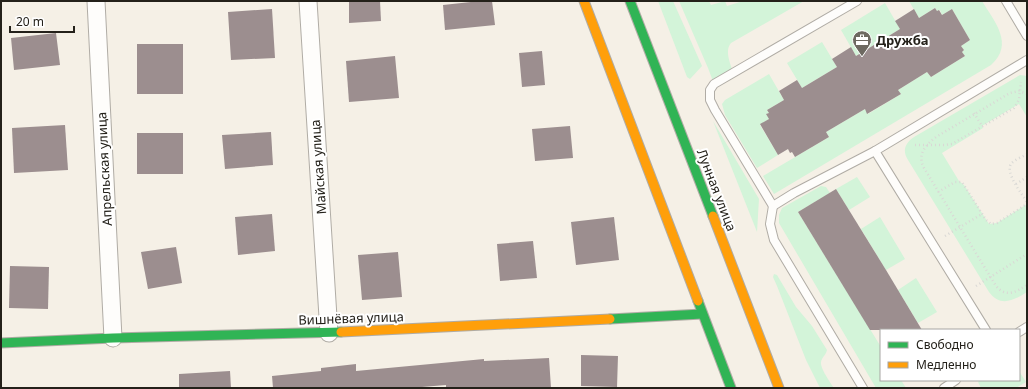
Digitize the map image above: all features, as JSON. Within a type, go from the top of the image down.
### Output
[{"type":"street","name":"Апрельская улица","points":[[96,1],[113,338]]},
{"type":"street","name":"Майская улица","points":[[308,1],[329,333]]},
{"type":"street","points":[[584,1],[611,68],[702,314],[732,388]]},
{"type":"street","name":"Лунная улица","points":[[630,1],[779,388]]},
{"type":"street","name":"Вишнёвая улица","points":[[1,343],[113,338],[329,333],[702,314]]},
{"type":"lane","points":[[857,1],[714,84],[710,90],[710,100],[772,206],[770,224],[774,240],[863,388]]},
{"type":"lane","points":[[1006,1],[1027,36]]},
{"type":"lane","points":[[772,206],[875,151],[1025,61]]},
{"type":"lane","points":[[875,151],[985,329]]},
{"type":"lane","points":[[944,388],[954,381]]},
{"type":"path","points":[[886,144],[952,144],[1014,108],[1019,100],[1025,61]]},
{"type":"path","points":[[1027,94],[1020,92],[1010,93],[936,137],[926,145],[922,154],[921,163],[999,290],[1006,293],[1014,292],[1027,285]]},
{"type":"path","points":[[964,98],[982,126]]},
{"type":"path","points":[[938,192],[954,182],[962,182],[988,222],[994,224],[1027,203],[1009,172],[1010,166],[1027,154]]},
{"type":"path","points":[[1016,184],[1027,177]]},
{"type":"path","points":[[933,244],[982,214]]},
{"type":"path","points":[[963,293],[1027,254]]},
{"type":"green space","points":[[658,1],[673,1],[702,66],[690,79],[687,77]]},
{"type":"green space","points":[[679,1],[709,1],[711,5],[725,1],[727,6],[743,1],[804,1],[731,43],[728,54],[733,73],[714,84]]},
{"type":"green space","points":[[909,1],[982,1],[1000,33],[1002,41],[998,57],[991,65],[774,194],[763,176],[829,137],[826,132],[865,109],[868,114],[901,94],[898,90],[927,72],[931,77],[965,56],[962,52],[964,50],[961,46],[970,40],[952,9],[942,15],[940,10],[937,11],[935,8],[919,18]]},
{"type":"green space","points":[[885,3],[900,29],[856,56],[841,30]]},
{"type":"green space","points":[[822,42],[837,67],[802,88],[787,63]]},
{"type":"green space","points":[[769,74],[784,100],[767,110],[769,113],[767,114],[769,119],[760,125],[778,155],[757,168],[725,115],[722,104],[725,100]]},
{"type":"green space","points":[[1020,75],[1027,76],[1027,117],[1019,104],[982,126],[983,128],[942,153],[959,181],[964,185],[989,224],[997,223],[1027,204],[1027,292],[1012,300],[1002,301],[993,297],[989,292],[906,157],[905,147],[914,137]]},
{"type":"green space","points":[[713,121],[759,199],[757,232]]},
{"type":"green space","points":[[857,177],[870,197],[849,210],[836,189]]},
{"type":"green space","points":[[821,186],[826,187],[830,193],[798,212],[880,345],[880,381],[902,381],[906,388],[876,388],[779,223],[779,215],[782,208]]},
{"type":"green space","points":[[880,217],[905,259],[886,270],[861,229]]},
{"type":"green space","points":[[774,274],[777,275],[796,307],[812,326],[827,350],[821,365],[834,388],[820,388],[806,360],[773,277]]},
{"type":"green space","points":[[916,278],[937,312],[918,323],[898,290]]},
{"type":"green space","points":[[1020,373],[1026,382],[1016,388],[981,388],[978,382],[1020,381]]},
{"type":"building","points":[[349,1],[380,1],[381,21],[349,23]]},
{"type":"building","points":[[492,1],[495,25],[445,30],[443,5]]},
{"type":"building","points":[[935,8],[937,11],[939,10],[942,15],[952,9],[970,40],[961,46],[964,50],[962,52],[965,56],[931,77],[927,72],[898,90],[901,94],[867,114],[865,109],[826,132],[829,137],[795,157],[788,149],[778,155],[760,124],[769,119],[766,114],[769,113],[767,110],[784,100],[779,91],[797,80],[802,88],[837,67],[832,59],[851,47],[856,56],[900,29],[895,21],[914,9],[919,18]]},
{"type":"building","points":[[272,9],[275,58],[231,60],[228,12]]},
{"type":"building","points":[[56,33],[60,65],[14,70],[11,38]]},
{"type":"building","points":[[137,44],[183,44],[183,94],[137,94]]},
{"type":"building","points":[[542,51],[545,85],[522,87],[519,53]]},
{"type":"building","points":[[395,56],[399,98],[349,102],[346,61]]},
{"type":"building","points":[[65,125],[68,170],[14,173],[12,128]]},
{"type":"building","points":[[570,126],[573,158],[535,161],[532,129]]},
{"type":"building","points":[[271,132],[273,165],[225,169],[222,135]]},
{"type":"building","points":[[137,133],[183,133],[183,174],[137,174]]},
{"type":"building","points":[[836,189],[921,329],[870,330],[798,212]]},
{"type":"building","points":[[272,214],[275,251],[238,255],[235,217]]},
{"type":"building","points":[[614,217],[619,260],[576,265],[571,222]]},
{"type":"building","points":[[533,241],[537,278],[500,281],[497,244]]},
{"type":"building","points":[[176,247],[182,283],[148,289],[141,252]]},
{"type":"building","points":[[398,252],[402,297],[362,300],[358,255]]},
{"type":"building","points":[[10,266],[49,267],[48,309],[9,308]]},
{"type":"building","points":[[581,355],[618,356],[617,387],[581,386]]},
{"type":"building","points":[[549,358],[551,388],[446,388],[446,385],[410,388],[273,388],[272,376],[321,371],[321,368],[356,364],[356,371],[484,359],[484,361]]},
{"type":"building","points":[[230,371],[231,388],[179,388],[179,374]]},
{"type":"traffic: fast","points":[[630,1],[713,216]]},
{"type":"traffic: fast","points":[[698,301],[731,388]]},
{"type":"traffic: fast","points":[[610,319],[702,314]]},
{"type":"traffic: fast","points":[[1,343],[113,338],[341,332]]},
{"type":"traffic: slow","points":[[584,1],[698,301]]},
{"type":"traffic: slow","points":[[713,216],[779,388]]},
{"type":"traffic: slow","points":[[341,332],[610,319]]},
{"type":"place","name":"Дружба","points":[[862,57]]}]
